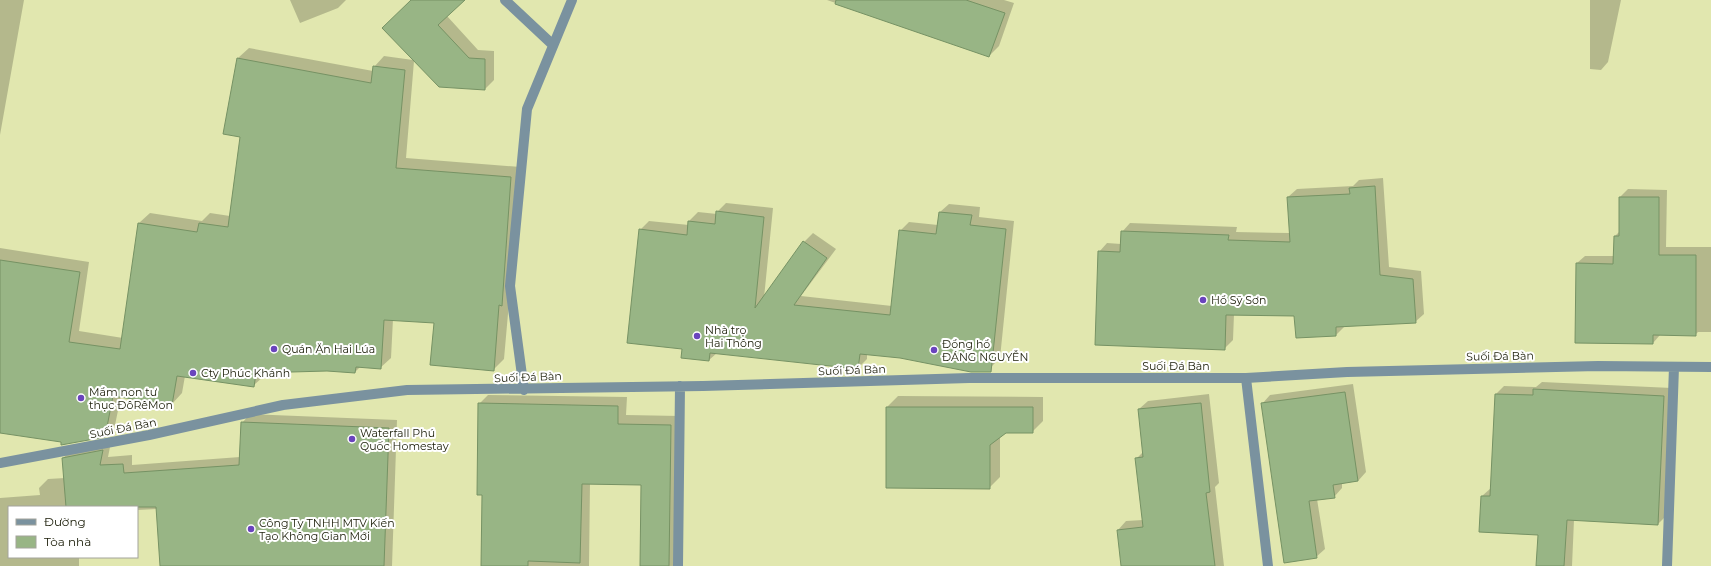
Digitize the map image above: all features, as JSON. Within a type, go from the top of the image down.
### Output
[{"type":"street","points":[[505,0],[553,45]]},
{"type":"street","points":[[524,390],[510,286],[527,109],[572,0]]},
{"type":"street","name":"Suối Đá Bàn","points":[[0,463],[149,435],[283,405],[408,390],[524,390],[548,388],[969,378],[1246,378],[1378,371],[1598,366],[1674,368],[1711,367]]},
{"type":"street","points":[[1667,566],[1674,368]]},
{"type":"street","points":[[1246,378],[1268,566]]},
{"type":"street","points":[[678,566],[680,386]]},
{"type":"building","points":[[411,0],[465,0],[438,25],[469,58],[485,59],[485,90],[439,87],[382,28]]},
{"type":"building","points":[[836,0],[966,0],[1005,13],[989,57],[835,4]]},
{"type":"building","points":[[237,58],[371,83],[373,66],[405,70],[396,168],[511,177],[502,306],[499,305],[494,371],[430,365],[434,323],[384,320],[381,369],[356,367],[355,373],[327,371],[256,373],[254,387],[177,376],[172,405],[113,396],[105,437],[61,445],[61,442],[0,433],[0,260],[80,272],[69,342],[120,349],[138,223],[197,232],[199,223],[228,227],[240,137],[223,134]]},
{"type":"building","points":[[1375,186],[1380,275],[1413,279],[1416,323],[1336,327],[1336,336],[1296,338],[1294,316],[1226,315],[1225,350],[1095,345],[1098,251],[1120,252],[1121,231],[1229,235],[1228,240],[1290,242],[1287,197],[1350,194],[1349,188]]},
{"type":"building","points":[[1619,197],[1659,197],[1659,255],[1696,255],[1696,336],[1653,335],[1653,344],[1575,343],[1576,263],[1613,264],[1614,236],[1619,236]]},
{"type":"building","points":[[716,211],[764,217],[755,308],[803,241],[827,258],[794,305],[890,315],[899,230],[936,234],[939,212],[972,215],[970,225],[1006,229],[991,372],[971,372],[900,358],[860,354],[858,369],[710,353],[709,361],[681,358],[682,349],[627,343],[639,229],[687,235],[688,221],[715,224]]},
{"type":"building","points":[[1533,389],[1664,396],[1658,525],[1567,520],[1564,566],[1536,566],[1538,535],[1479,532],[1481,496],[1490,496],[1495,394],[1533,395]]},
{"type":"building","points":[[1345,392],[1358,481],[1333,485],[1335,498],[1309,501],[1317,558],[1284,563],[1261,403]]},
{"type":"building","points":[[478,403],[618,406],[618,424],[671,425],[669,566],[640,566],[641,485],[582,484],[580,563],[528,561],[528,566],[481,566],[482,495],[477,495]]},
{"type":"building","points":[[1201,403],[1210,492],[1206,493],[1215,566],[1121,566],[1117,530],[1143,527],[1135,458],[1143,457],[1138,409]]},
{"type":"building","points":[[886,407],[1033,407],[1033,433],[1006,433],[990,445],[990,489],[886,488]]},
{"type":"building","points":[[241,422],[389,428],[384,566],[160,566],[156,507],[66,506],[62,458],[103,450],[100,465],[123,464],[124,473],[239,465]]},
{"type":"place","name":"Hồ Sỹ Sơn","points":[[1203,300]]},
{"type":"place","name":"Nhà trọ Hai Thông","points":[[697,336]]},
{"type":"place","name":"Quán Ăn Hai Lúa","points":[[274,349]]},
{"type":"place","name":"Đồng hồ ĐÁNG NGUYỄN","points":[[934,350]]},
{"type":"place","name":"Cty Phúc Khánh","points":[[193,373]]},
{"type":"place","name":"Mầm non tư thục ĐôRêMon","points":[[81,398]]},
{"type":"place","name":"Waterfall Phú Quốc Homestay","points":[[352,439]]},
{"type":"place","name":"Công Ty TNHH MTV Kiến Tạo Không Gian Mới","points":[[251,529]]}]
